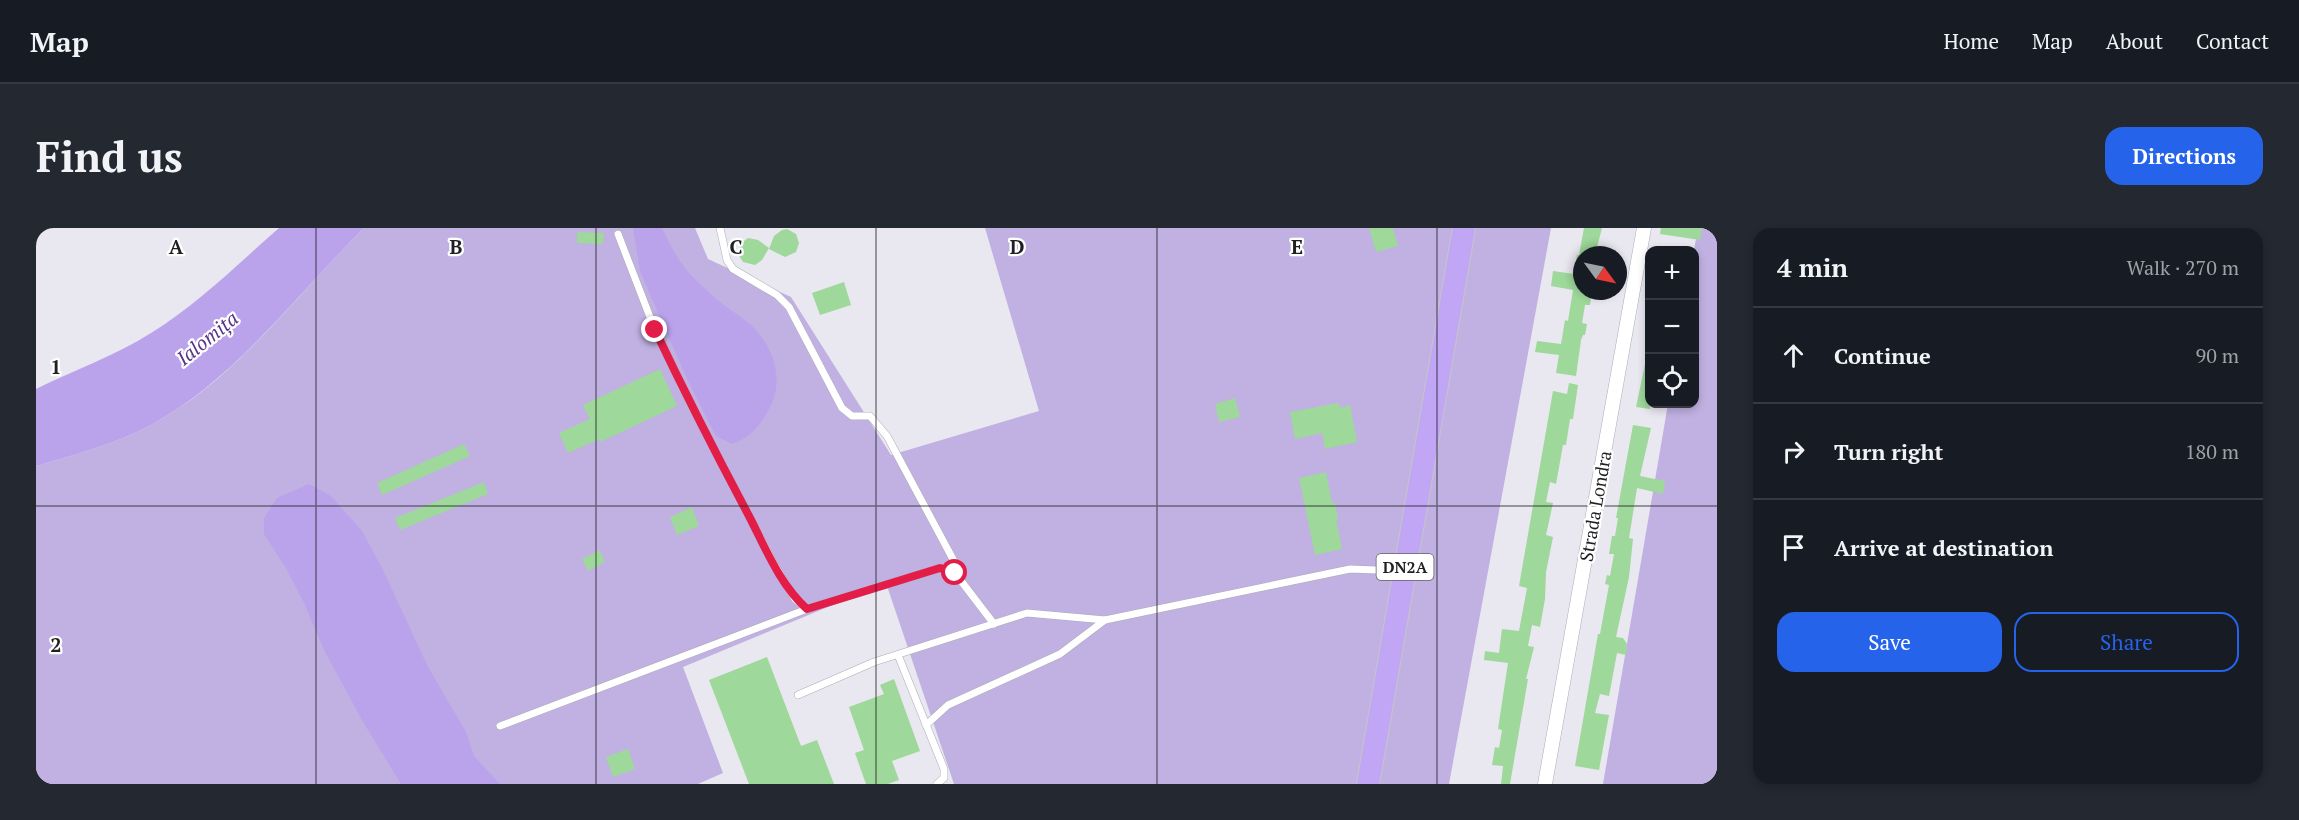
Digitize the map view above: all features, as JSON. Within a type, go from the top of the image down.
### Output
[{"type":"highway","name":"DN2A","points":[[1368,784],[1464,228]]},
{"type":"street","name":"Strada Londra","points":[[1545,784],[1644,228]]},
{"type":"lane","points":[[720,228],[727,260],[733,269],[777,295],[789,307],[842,408],[852,416],[870,416],[887,436],[955,563],[955,573]]},
{"type":"lane","points":[[1459,256],[1473,228]]},
{"type":"lane","points":[[618,234],[655,330],[697,416],[774,564],[795,599],[807,609]]},
{"type":"lane","points":[[500,726],[807,609],[940,568],[955,573],[994,624]]},
{"type":"lane","points":[[798,695],[873,663],[1028,613],[1105,620],[1350,569],[1405,571]]},
{"type":"lane","points":[[926,725],[948,705],[1060,654],[1105,620]]},
{"type":"lane","points":[[898,655],[944,769],[944,777],[937,784]]},
{"type":"shaded area","points":[[364,228],[695,228],[708,259],[791,297],[891,455],[1039,411],[985,228],[1551,228],[1449,784],[954,784],[886,583],[683,667],[723,773],[698,784],[36,784],[36,466],[122,439],[149,426],[209,386],[263,335]]},
{"type":"shaded area","points":[[1698,228],[1717,228],[1717,784],[1603,784],[1667,408],[1699,408],[1699,246],[1695,246]]},
{"type":"water","name":"Ialomița","points":[[279,228],[364,228],[263,335],[209,386],[149,426],[122,439],[36,466],[36,389],[123,349],[168,322],[217,283]]},
{"type":"water","points":[[633,228],[662,228],[671,247],[691,275],[719,301],[754,328],[767,346],[777,378],[773,400],[757,427],[738,442],[732,444],[716,436],[687,379],[640,271]]},
{"type":"water","points":[[309,484],[331,496],[362,531],[383,570],[427,665],[466,732],[474,756],[500,784],[401,784],[362,720],[324,650],[286,568],[264,534],[264,518],[277,498]]},
{"type":"building","points":[[1369,228],[1393,228],[1398,246],[1376,252]]},
{"type":"building","points":[[1584,228],[1602,228],[1597,246],[1581,246]]},
{"type":"building","points":[[1661,228],[1702,228],[1700,240],[1660,234]]},
{"type":"building","points":[[787,229],[796,234],[799,243],[796,252],[785,257],[769,249],[774,236]]},
{"type":"building","points":[[577,232],[604,233],[603,244],[577,243]]},
{"type":"building","points":[[748,238],[758,240],[769,248],[762,260],[755,265],[743,262],[738,254],[740,244]]},
{"type":"building","points":[[1553,271],[1573,274],[1573,290],[1551,286]]},
{"type":"building","points":[[844,282],[851,305],[820,315],[812,293]]},
{"type":"building","points":[[1573,290],[1573,300],[1591,300],[1590,305],[1585,305],[1582,323],[1587,324],[1585,335],[1581,340],[1576,376],[1556,373],[1559,355],[1535,352],[1537,341],[1561,344],[1565,320],[1568,321]]},
{"type":"building","points":[[1645,364],[1645,408],[1650,409],[1636,407]]},
{"type":"building","points":[[660,369],[677,406],[600,442],[599,439],[568,453],[559,433],[590,419],[583,405]]},
{"type":"building","points":[[1569,383],[1578,385],[1573,419],[1570,419],[1566,445],[1563,445],[1556,484],[1550,482],[1546,502],[1553,503],[1546,535],[1553,537],[1546,572],[1545,599],[1540,627],[1532,625],[1528,646],[1534,647],[1526,679],[1528,679],[1510,784],[1501,784],[1503,766],[1492,765],[1495,747],[1499,748],[1502,730],[1498,729],[1508,663],[1484,660],[1485,651],[1499,653],[1502,629],[1519,631],[1527,588],[1519,586],[1553,391],[1567,394]]},
{"type":"building","points":[[1235,398],[1240,417],[1219,422],[1215,404]]},
{"type":"building","points":[[1339,403],[1340,408],[1350,405],[1357,442],[1325,449],[1322,433],[1295,439],[1290,412]]},
{"type":"building","points":[[1633,425],[1651,428],[1640,476],[1665,481],[1663,494],[1637,488],[1629,538],[1633,539],[1629,577],[1616,637],[1623,638],[1627,644],[1626,655],[1617,653],[1609,696],[1600,694],[1595,713],[1609,715],[1599,770],[1575,766],[1609,585],[1605,584],[1607,575],[1610,576],[1614,554],[1609,554],[1612,536],[1615,536],[1618,518],[1616,518]]},
{"type":"building","points":[[464,444],[470,456],[382,495],[377,483]]},
{"type":"building","points":[[1326,472],[1332,503],[1335,503],[1342,549],[1315,555],[1299,478]]},
{"type":"building","points":[[484,482],[488,494],[400,530],[395,518]]},
{"type":"building","points":[[692,507],[699,526],[677,535],[670,517]]},
{"type":"building","points":[[600,550],[605,562],[588,571],[582,559]]},
{"type":"building","points":[[767,657],[801,746],[817,740],[834,784],[749,784],[709,680]]},
{"type":"building","points":[[894,679],[920,751],[892,761],[899,780],[888,784],[866,784],[855,753],[864,750],[849,707],[884,694],[880,685]]},
{"type":"building","points":[[628,749],[635,769],[613,777],[606,757]]},
{"type":"route","points":[[655,330],[774,564],[795,599],[807,609],[940,568],[955,573]]}]
